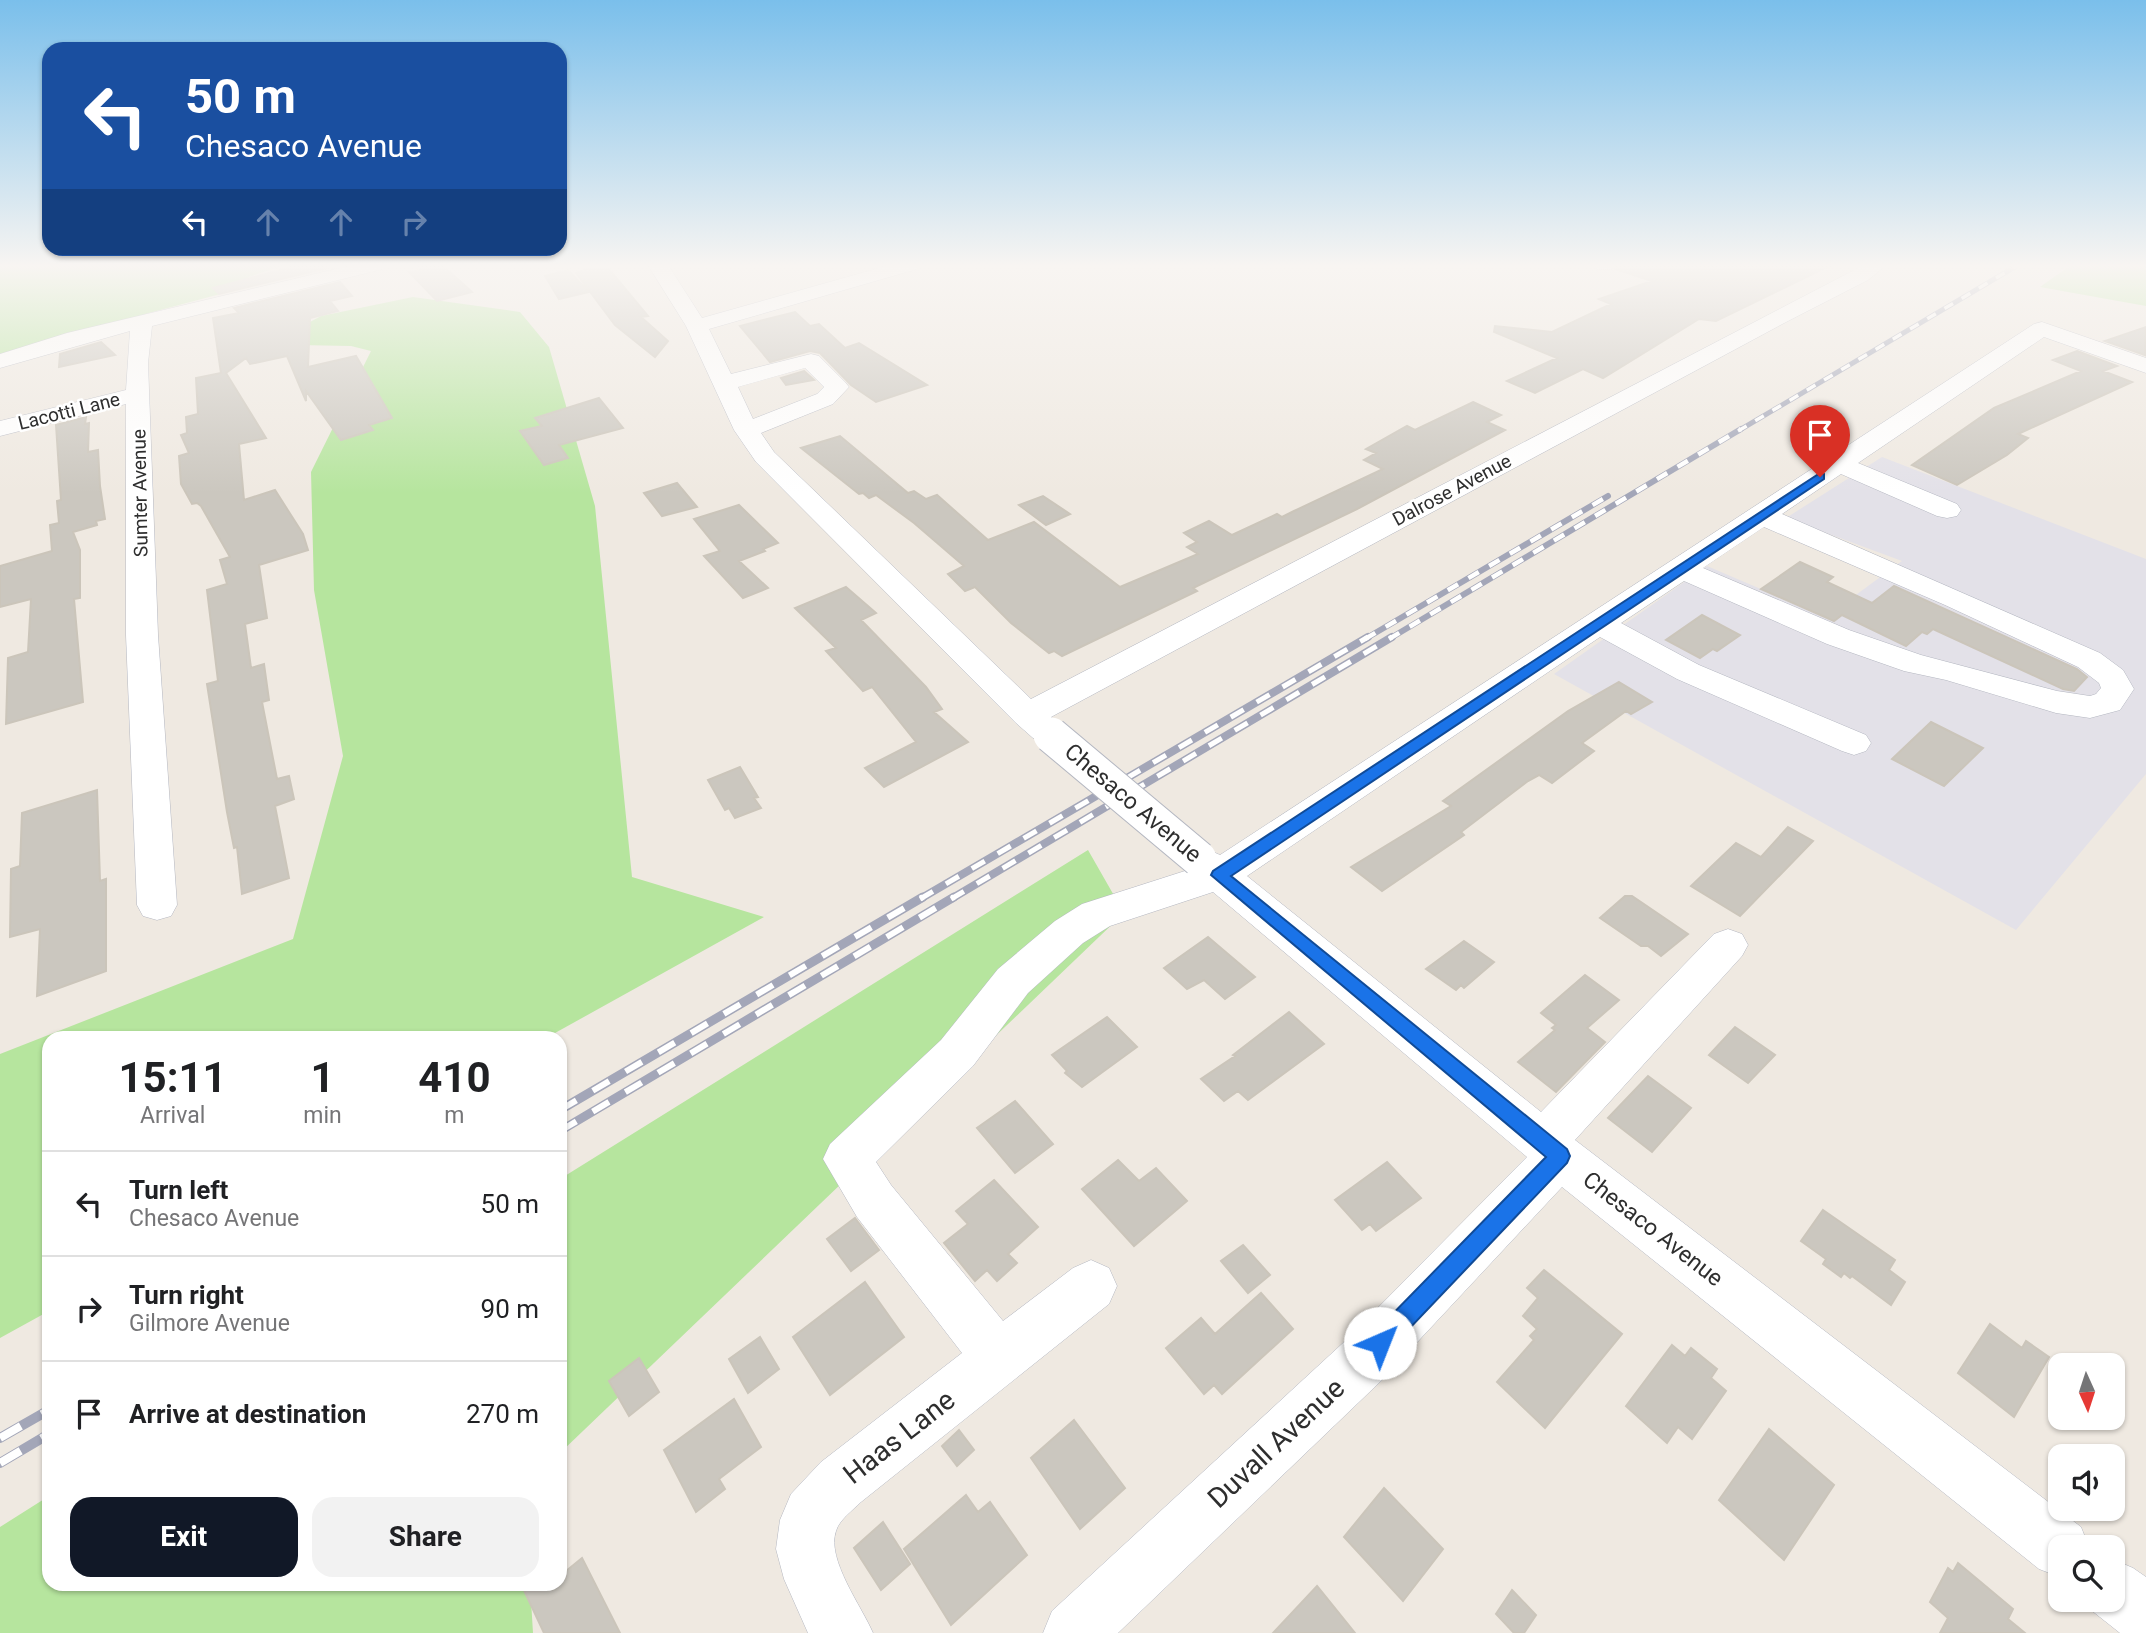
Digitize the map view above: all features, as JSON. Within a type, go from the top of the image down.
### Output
[{"type":"street","points":[[0,361],[63,341]]},
{"type":"street","name":"Sumter Avenue","points":[[140,341],[137,394],[142,635],[157,905]]},
{"type":"street","name":"Chesaco Avenue","points":[[704,341],[746,430],[765,457],[1039,725],[1552,1149],[2048,1539]]},
{"type":"street","name":"Dalrose Avenue","points":[[1039,725],[1734,341]]},
{"type":"street","points":[[999,1358],[874,1202],[847,1159],[957,1053],[1013,981],[1069,932],[1096,915],[1209,867],[1598,624],[2024,341]]},
{"type":"street","points":[[2076,341],[2146,366]]},
{"type":"street","points":[[724,384],[811,361],[837,387],[825,399],[746,430]]},
{"type":"street","name":"Lacotti Lane","points":[[0,429],[137,394]]},
{"type":"street","points":[[1839,464],[1947,510]]},
{"type":"street","points":[[1682,569],[1838,637],[1906,661],[2056,702],[2090,707],[2108,702],[2118,689],[2112,677],[2089,660],[1762,516]]},
{"type":"street","points":[[1598,624],[1688,672],[1854,743]]},
{"type":"street","name":"Duvall Avenue","points":[[1074,1633],[1362,1362],[1552,1149],[1728,945]]},
{"type":"street","name":"Haas Lane","points":[[842,1633],[810,1572],[805,1542],[809,1520],[841,1482],[1091,1286]]},
{"type":"street","points":[[2125,1599],[2146,1615]]},
{"type":"shaded area","points":[[1882,457],[2146,559],[2146,774],[2016,930],[1554,674],[1707,566],[1826,617],[1902,561],[1786,518]]},
{"type":"green space","points":[[0,341],[70,341],[0,366]]},
{"type":"green space","points":[[295,341],[544,341],[549,347],[595,506],[632,877],[764,917],[559,1031],[59,1031],[293,939],[343,756],[314,590],[311,472],[371,351],[351,346],[298,345]]},
{"type":"green space","points":[[1088,850],[1124,913],[567,1446],[567,1175]]},
{"type":"green space","points":[[42,1038],[42,1315],[0,1338],[0,1054]]},
{"type":"green space","points":[[42,1500],[42,1591],[530,1591],[533,1633],[0,1633],[0,1527]]},
{"type":"building","points":[[216,341],[309,341],[308,367],[356,356],[392,418],[369,425],[373,430],[341,440],[306,391],[306,401],[287,356],[250,364],[246,358],[226,373],[266,438],[239,444],[244,500],[275,490],[303,534],[308,550],[259,565],[267,618],[245,624],[251,668],[264,664],[269,700],[262,702],[277,779],[289,776],[294,799],[275,806],[289,878],[242,894],[237,847],[234,848],[227,812],[207,684],[218,681],[207,590],[227,584],[220,560],[230,557],[201,506],[192,504],[181,484],[179,456],[189,453],[181,435],[187,433],[186,417],[198,414],[196,378],[221,373]]},
{"type":"building","points":[[635,341],[668,341],[655,357]]},
{"type":"building","points":[[753,341],[838,341],[845,348],[859,343],[927,385],[876,402],[851,385],[820,353],[810,351],[770,362]]},
{"type":"building","points":[[1516,341],[1663,341],[1603,378],[1583,369],[1535,393],[1507,381],[1557,358]]},
{"type":"building","points":[[2106,341],[2145,341],[2145,355]]},
{"type":"building","points":[[101,342],[115,355],[59,367],[60,354]]},
{"type":"building","points":[[2077,351],[2117,366],[2103,371],[2132,382],[2018,434],[2028,438],[2007,455],[1957,485],[1912,465],[1994,408],[2081,371],[2053,360]]},
{"type":"building","points":[[804,371],[814,380],[786,385],[781,378]]},
{"type":"building","points":[[599,398],[623,428],[559,445],[568,458],[544,465],[520,431],[542,426],[535,418]]},
{"type":"building","points":[[1473,402],[1501,415],[1487,422],[1505,430],[1357,509],[1193,588],[1197,591],[1062,656],[1054,651],[1049,653],[1011,623],[975,587],[965,591],[948,574],[964,566],[914,523],[876,495],[869,498],[863,493],[859,494],[801,448],[840,436],[908,493],[914,491],[926,499],[937,495],[988,540],[1034,522],[1120,587],[1198,554],[1187,547],[1197,542],[1184,533],[1209,521],[1232,535],[1277,514],[1282,517],[1383,469],[1364,460],[1376,453],[1366,449],[1407,426],[1415,430]]},
{"type":"building","points":[[86,417],[85,424],[89,423],[88,452],[98,450],[105,519],[96,521],[97,525],[73,532],[80,550],[80,598],[74,599],[83,702],[6,724],[8,658],[28,652],[31,599],[0,607],[0,566],[52,551],[50,525],[59,523],[57,501],[61,500],[56,425]]},
{"type":"building","points":[[677,483],[697,507],[662,516],[644,493]]},
{"type":"building","points":[[1043,496],[1070,514],[1046,525],[1019,505]]},
{"type":"building","points":[[739,505],[778,543],[739,561],[768,588],[743,598],[704,556],[720,551],[694,519]]},
{"type":"building","points":[[1800,562],[1833,577],[1827,582],[1872,603],[1894,586],[2077,669],[2087,677],[2074,691],[2063,689],[1933,629],[1927,634],[1922,632],[1906,646],[1842,615],[1834,621],[1761,589]]},
{"type":"building","points":[[846,587],[876,613],[861,620],[926,687],[942,709],[934,712],[968,742],[884,787],[865,768],[916,742],[872,687],[863,691],[826,651],[836,648],[795,608]]},
{"type":"building","points":[[1702,615],[1740,635],[1717,651],[1713,649],[1700,658],[1666,640]]},
{"type":"building","points":[[1619,682],[1652,702],[1631,714],[1626,711],[1582,743],[1594,751],[1552,783],[1539,775],[1528,781],[1461,832],[1464,835],[1382,891],[1351,867],[1451,806],[1443,801],[1568,711]]},
{"type":"building","points":[[1931,722],[1983,748],[1944,786],[1892,759]]},
{"type":"building","points":[[740,767],[758,797],[754,798],[761,808],[735,818],[729,808],[725,810],[708,780]]},
{"type":"building","points":[[97,790],[100,881],[106,879],[106,971],[37,996],[40,929],[10,937],[11,869],[20,866],[22,813]]},
{"type":"building","points":[[1788,827],[1813,841],[1740,916],[1691,886],[1736,843],[1761,857]]},
{"type":"building","points":[[1625,896],[1632,896],[1688,934],[1661,956],[1648,946],[1641,946],[1600,918]]},
{"type":"building","points":[[1208,937],[1255,977],[1225,999],[1204,980],[1187,989],[1164,968]]},
{"type":"building","points":[[1464,941],[1494,962],[1464,988],[1461,985],[1456,990],[1426,969]]},
{"type":"building","points":[[1585,975],[1619,1000],[1587,1028],[1605,1042],[1556,1092],[1518,1062],[1555,1030],[1552,1028],[1556,1025],[1541,1013]]},
{"type":"building","points":[[1289,1012],[1324,1044],[1248,1100],[1238,1091],[1224,1101],[1201,1079],[1235,1056],[1233,1055]]},
{"type":"building","points":[[1107,1017],[1137,1047],[1082,1087],[1065,1073],[1067,1071],[1052,1055]]},
{"type":"building","points":[[1735,1027],[1775,1055],[1748,1083],[1709,1055]]},
{"type":"building","points":[[1648,1076],[1691,1108],[1652,1152],[1608,1118]]},
{"type":"building","points":[[1015,1101],[1053,1144],[1015,1173],[977,1128]]},
{"type":"building","points":[[1118,1160],[1139,1181],[1156,1168],[1187,1201],[1134,1246],[1082,1189]]},
{"type":"building","points":[[1387,1162],[1421,1198],[1376,1231],[1370,1224],[1362,1230],[1335,1200]]},
{"type":"building","points":[[994,1180],[1038,1227],[1008,1254],[1017,1263],[997,1281],[987,1270],[975,1281],[944,1243],[968,1224],[956,1211]]},
{"type":"building","points":[[1823,1210],[1895,1260],[1889,1270],[1905,1282],[1891,1305],[1852,1276],[1850,1278],[1844,1273],[1841,1277],[1823,1264],[1826,1259],[1801,1241]]},
{"type":"building","points":[[855,1218],[879,1250],[851,1271],[827,1239]]},
{"type":"building","points":[[1243,1245],[1270,1275],[1248,1293],[1221,1261]]},
{"type":"building","points":[[1544,1270],[1622,1334],[1545,1428],[1497,1382],[1534,1340],[1530,1336],[1537,1329],[1523,1316],[1538,1298],[1527,1288]]},
{"type":"building","points":[[865,1282],[904,1337],[830,1395],[793,1337]]},
{"type":"building","points":[[1261,1293],[1293,1329],[1222,1394],[1214,1385],[1204,1394],[1166,1348],[1201,1318],[1215,1334]]},
{"type":"building","points":[[1990,1324],[2022,1348],[2026,1341],[2048,1356],[2014,1417],[1958,1373]]},
{"type":"building","points":[[760,1337],[779,1369],[748,1393],[729,1359]]},
{"type":"building","points":[[1672,1345],[1685,1356],[1691,1348],[1717,1369],[1711,1378],[1726,1391],[1692,1439],[1678,1427],[1667,1443],[1626,1406]]},
{"type":"building","points":[[639,1358],[659,1392],[629,1416],[609,1381]]},
{"type":"building","points":[[734,1399],[761,1447],[719,1479],[725,1489],[696,1512],[664,1450]]},
{"type":"building","points":[[1074,1420],[1125,1488],[1080,1529],[1031,1458]]},
{"type":"building","points":[[1769,1429],[1834,1485],[1784,1560],[1719,1500]]},
{"type":"building","points":[[959,1430],[974,1450],[957,1466],[942,1446]]},
{"type":"building","points":[[1384,1488],[1443,1549],[1403,1601],[1344,1537]]},
{"type":"building","points":[[966,1495],[978,1512],[990,1502],[1027,1555],[951,1625],[904,1549]]},
{"type":"building","points":[[883,1522],[910,1564],[881,1590],[854,1548]]},
{"type":"building","points":[[582,1558],[620,1633],[544,1633],[524,1591],[567,1591],[567,1570]]},
{"type":"building","points":[[1958,1563],[2013,1609],[2008,1619],[2025,1633],[1940,1633],[1948,1618],[1930,1602],[1948,1568],[1953,1572]]},
{"type":"building","points":[[1317,1586],[1355,1633],[1273,1633]]},
{"type":"building","points":[[1512,1590],[1536,1615],[1524,1633],[1514,1633],[1496,1614]]},
{"type":"railway","points":[[1738,431],[1889,341]]},
{"type":"railway","points":[[1389,639],[1741,429]]},
{"type":"railway","points":[[1365,639],[1608,496]]},
{"type":"railway","points":[[920,899],[1368,637]]},
{"type":"railway","points":[[951,899],[1392,637]]},
{"type":"railway","points":[[567,1106],[923,897]]},
{"type":"railway","points":[[567,1127],[954,897]]},
{"type":"railway","points":[[0,1438],[42,1414]]},
{"type":"railway","points":[[0,1463],[42,1438]]},
{"type":"route","points":[[1380,1343],[1560,1156],[1219,875],[1820,477]]}]
